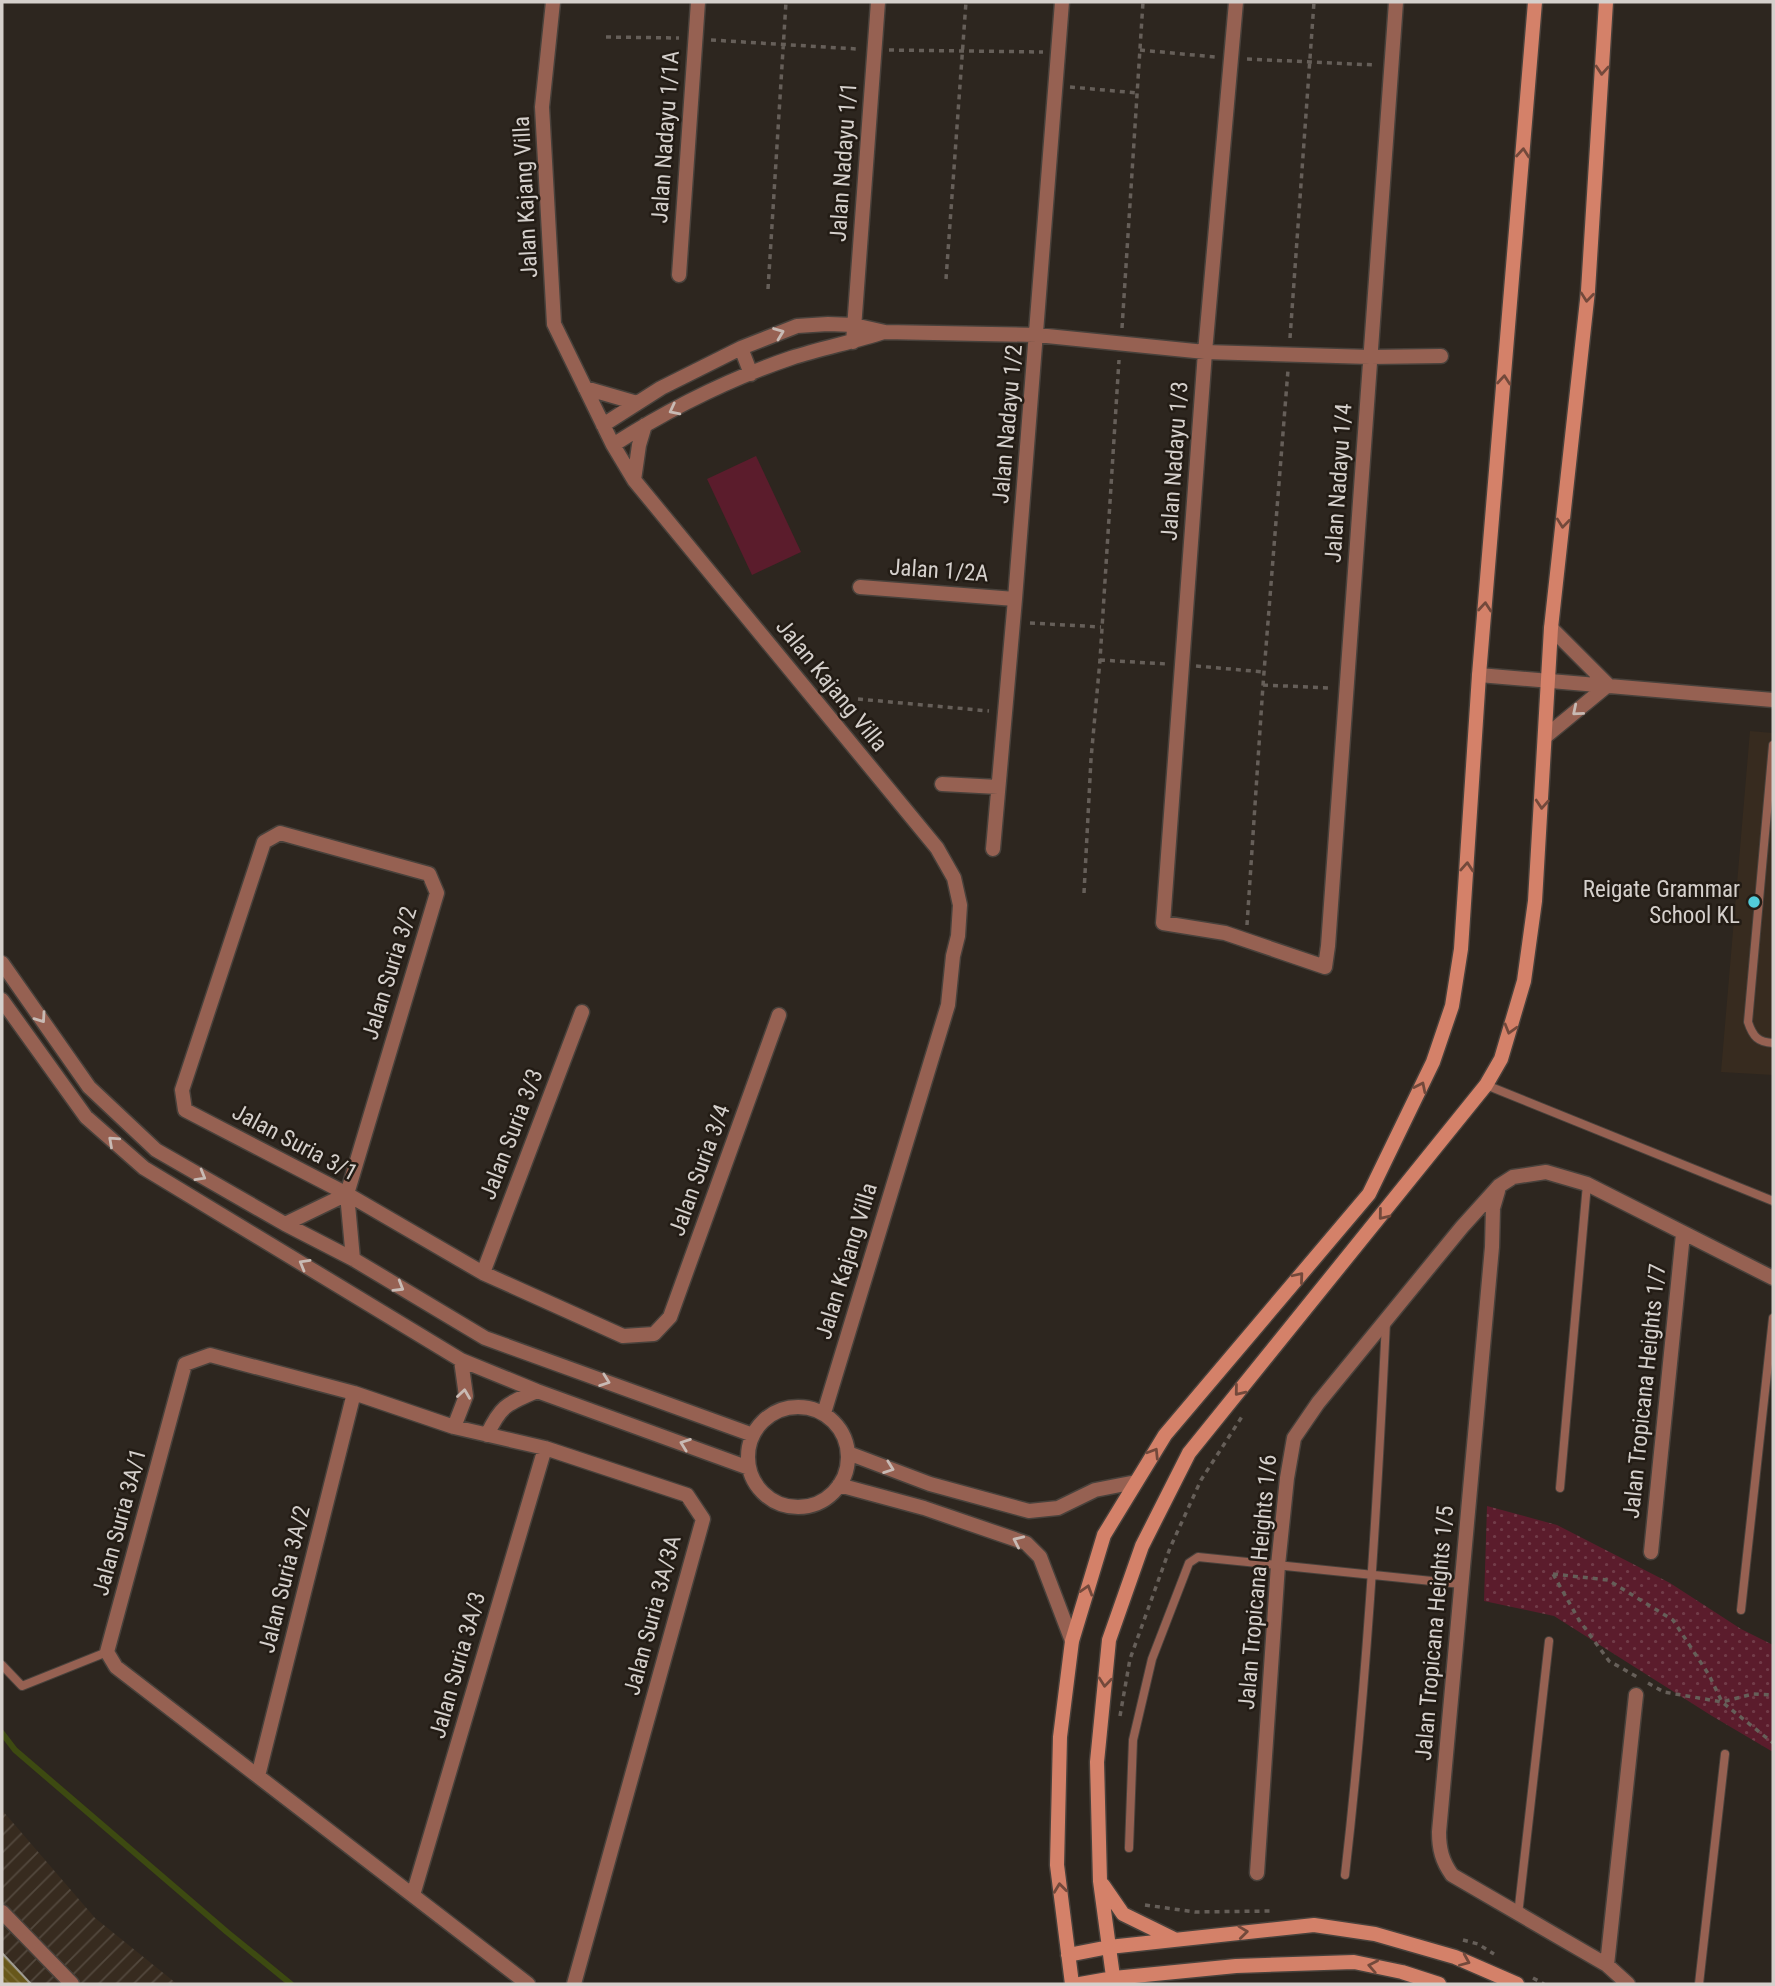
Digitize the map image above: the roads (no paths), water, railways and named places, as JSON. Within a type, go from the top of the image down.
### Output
[{"type":"street","name":"Jalan Kajang Villa","points":[[552,2],[542,107],[554,324],[613,445],[634,480],[937,848],[954,878],[960,905],[948,1005],[824,1413]]},
{"type":"street","name":"Jalan Nadayu 1/1A","points":[[679,275],[698,2]]},
{"type":"street","name":"Jalan Nadayu 1/1","points":[[853,342],[878,2]]},
{"type":"street","name":"Jalan Nadayu 1/2","points":[[993,849],[1037,335],[1062,2]]},
{"type":"street","name":"Jalan Nadayu 1/3","points":[[1236,2],[1205,352],[1163,923],[1247,939]]},
{"type":"street","name":"Jalan Nadayu 1/4","points":[[1247,939],[1301,961],[1325,967],[1396,2]]},
{"type":"street","points":[[1072,1984],[1057,1865],[1059,1737],[1072,1641],[1104,1535],[1165,1436],[1369,1194],[1433,1062],[1451,1006],[1461,949],[1479,675],[1535,2]]},
{"type":"street","points":[[1114,1981],[1100,1881],[1097,1762],[1109,1640],[1142,1546],[1189,1453],[1486,1085],[1501,1059],[1524,981],[1535,901],[1551,628],[1588,291],[1606,2]]},
{"type":"street","points":[[603,425],[661,388],[692,372],[741,348],[797,326],[828,324],[854,325],[885,332],[1037,335],[1205,352],[1370,357],[1441,356]]},
{"type":"street","points":[[613,445],[703,395],[751,374],[808,353],[885,332]]},
{"type":"street","points":[[741,348],[751,374]]},
{"type":"street","points":[[692,372],[703,395]]},
{"type":"street","points":[[586,388],[637,404]]},
{"type":"street","points":[[634,480],[645,425]]},
{"type":"street","name":"Jalan 1/2A","points":[[860,587],[1015,599]]},
{"type":"street","points":[[1551,628],[1608,685]]},
{"type":"street","points":[[1479,675],[1773,700]]},
{"type":"street","points":[[1546,736],[1608,685]]},
{"type":"street","points":[[942,784],[998,788]]},
{"type":"street","name":"Jalan Suria 3/2","points":[[280,833],[429,874],[437,893],[347,1194],[353,1259]]},
{"type":"street","name":"Jalan Suria 3/1","points":[[280,833],[264,842],[182,1090],[185,1110],[347,1194],[483,1273],[623,1336],[654,1334]]},
{"type":"street","points":[[2,962],[89,1087],[156,1150],[285,1224],[353,1259],[485,1338],[753,1435]]},
{"type":"street","points":[[2,1000],[86,1117],[144,1168],[461,1360],[537,1391],[749,1468]]},
{"type":"street","name":"Jalan Suria 3/3","points":[[483,1273],[582,1012]]},
{"type":"street","name":"Jalan Suria 3/4","points":[[654,1334],[670,1317],[779,1015]]},
{"type":"street","points":[[1499,1186],[1513,1177],[1546,1172],[1587,1184],[1773,1278]]},
{"type":"street","name":"Jalan Tropicana Heights 1/6","points":[[1258,1873],[1278,1565],[1289,1455],[1294,1438],[1318,1403],[1462,1227],[1499,1186]]},
{"type":"street","name":"Jalan Tropicana Heights 1/5","points":[[1499,1186],[1493,1208],[1492,1247],[1439,1850],[1444,1865],[1452,1875],[1607,1965],[1629,1984]]},
{"type":"street","points":[[285,1224],[347,1194]]},
{"type":"street","points":[[1462,1227],[1480,1225],[1492,1247]]},
{"type":"street","name":"Jalan Tropicana Heights 1/7","points":[[1651,1552],[1683,1234]]},
{"type":"street","name":"Jalan Suria 3A/1","points":[[107,1652],[185,1364],[210,1355],[354,1393],[454,1427]]},
{"type":"street","points":[[454,1427],[466,1396],[461,1360]]},
{"type":"street","points":[[487,1435],[499,1411],[537,1391]]},
{"type":"street","name":"Jalan Suria 3A/2","points":[[258,1776],[354,1393]]},
{"type":"street","points":[[791,1407],[808,1407],[824,1413],[840,1430],[848,1453],[846,1470],[839,1485],[828,1497],[813,1504],[797,1507],[781,1504],[766,1495],[755,1483],[749,1468],[748,1451],[753,1435],[762,1421],[791,1407]]},
{"type":"street","name":"Jalan Suria 3A/3A","points":[[454,1427],[545,1448],[687,1495],[703,1519],[574,1984]]},
{"type":"street","name":"Jalan Suria 3A/3","points":[[413,1895],[545,1448]]},
{"type":"street","points":[[848,1453],[930,1483],[1029,1511],[1058,1508],[1095,1490],[1136,1482]]},
{"type":"street","points":[[839,1485],[923,1508],[1026,1544],[1040,1557],[1072,1641]]},
{"type":"street","points":[[107,1652],[117,1667],[528,1984]]},
{"type":"street","points":[[1607,1965],[1636,1695]]},
{"type":"street","points":[[1100,1881],[1123,1914],[1175,1940]]},
{"type":"street","points":[[2,1912],[72,1984]]},
{"type":"street","points":[[1068,1955],[1109,1947],[1314,1925],[1375,1934],[1455,1957],[1517,1984]]},
{"type":"street","points":[[1080,1984],[1171,1972],[1354,1962],[1402,1972],[1439,1984]]},
{"type":"street","points":[[1155,1984],[1171,1972]]},
{"type":"lane","points":[[1773,746],[1769,834],[1748,1022],[1752,1035],[1762,1042],[1773,1044]]},
{"type":"lane","points":[[1486,1085],[1773,1201]]},
{"type":"lane","points":[[1560,1488],[1587,1184]]},
{"type":"lane","points":[[1741,1610],[1773,1318]]},
{"type":"lane","points":[[1345,1875],[1378,1488],[1387,1319]]},
{"type":"lane","points":[[1129,1848],[1133,1740],[1152,1659],[1189,1563],[1198,1558],[1461,1584]]},
{"type":"lane","points":[[1518,1915],[1549,1641]]},
{"type":"lane","points":[[2,1665],[22,1686],[107,1652]]},
{"type":"lane","points":[[1699,1984],[1725,1754]]},
{"type":"waterway","points":[[2,1733],[15,1750],[291,1984]]},
{"type":"place","name":"Reigate Grammar School KL","points":[[1754,902]]}]
